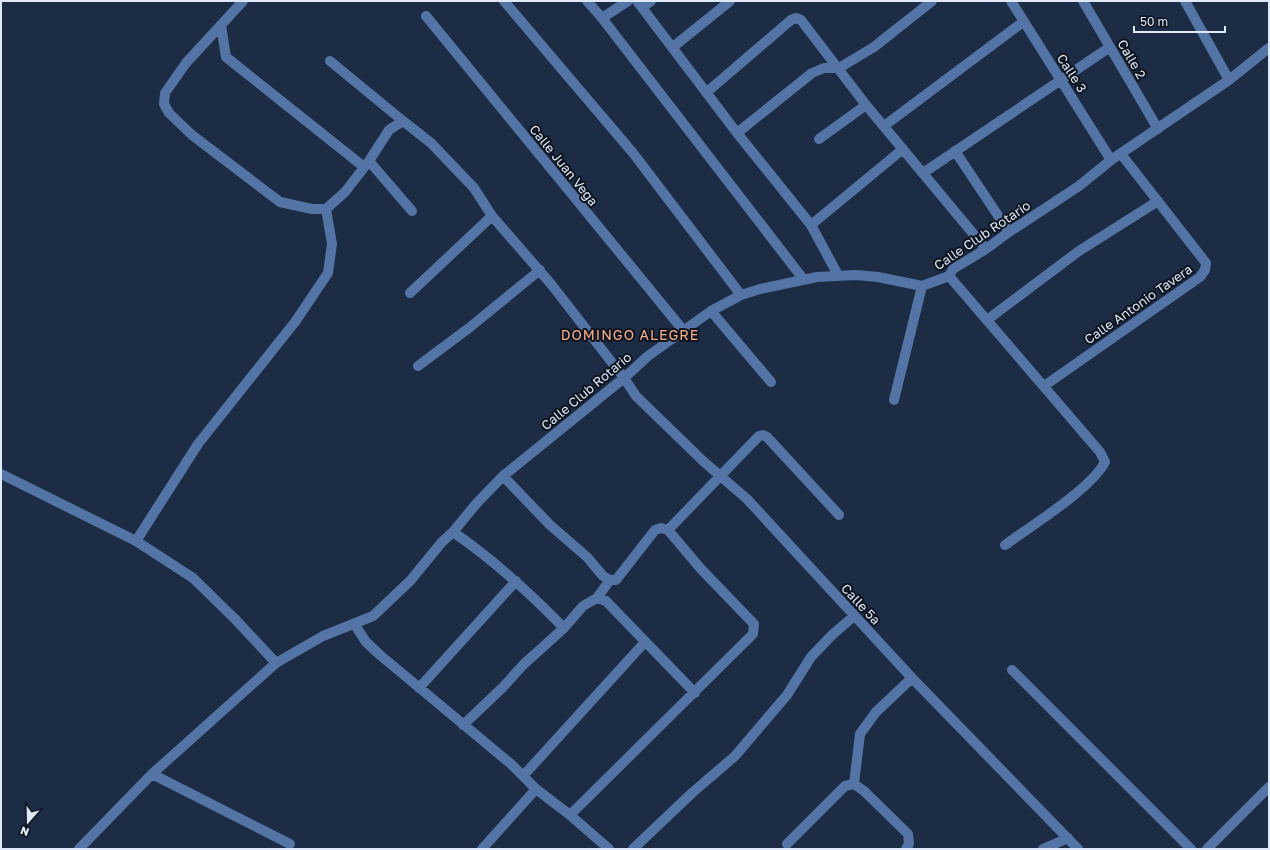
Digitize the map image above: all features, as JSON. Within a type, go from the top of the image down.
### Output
[{"type":"street","points":[[243,1],[186,63],[165,93],[164,104],[169,113],[192,135],[280,202],[312,209],[326,209],[345,192],[389,130],[403,120]]},
{"type":"street","points":[[504,1],[634,153],[741,295]]},
{"type":"street","points":[[587,1],[602,18],[804,280]]},
{"type":"street","points":[[602,18],[628,1]]},
{"type":"street","points":[[673,48],[730,1]]},
{"type":"street","points":[[737,133],[812,73],[824,68],[839,68],[874,47],[932,1]]},
{"type":"street","name":"Calle 3","points":[[1011,1],[1111,160]]},
{"type":"street","name":"Calle 2","points":[[1083,1],[1158,129]]},
{"type":"street","points":[[1185,1],[1229,80]]},
{"type":"street","points":[[644,3],[673,48],[737,133],[811,225],[838,275]]},
{"type":"street","name":"Calle Juan Vega","points":[[426,16],[682,330]]},
{"type":"street","points":[[707,92],[791,20],[796,18],[801,20],[866,105],[986,249]]},
{"type":"street","points":[[884,126],[1023,22]]},
{"type":"street","points":[[221,25],[226,57],[366,164],[412,211]]},
{"type":"street","points":[[923,173],[1060,79],[1110,47]]},
{"type":"street","points":[[1121,154],[1229,80],[1269,48]]},
{"type":"street","name":"Calle 5ª","points":[[330,61],[431,143],[474,188],[492,216],[540,270],[624,378],[636,396],[747,499],[912,678],[1078,849]]},
{"type":"street","points":[[819,139],[866,105]]},
{"type":"street","points":[[811,225],[903,149]]},
{"type":"street","points":[[955,151],[1009,232]]},
{"type":"street","name":"Calle Club Rotario","points":[[79,849],[152,774],[276,663],[323,636],[373,616],[410,581],[442,542],[453,532],[476,504],[503,476],[624,378],[648,356],[682,330],[711,311],[741,295],[760,289],[804,280],[838,275],[878,277],[922,286],[949,276],[953,269],[986,249],[1079,186],[1111,160],[1121,154]]},
{"type":"street","name":"Calle Antonio Tavera","points":[[1044,386],[1200,277],[1205,270],[1206,263],[1121,154]]},
{"type":"street","points":[[987,320],[1080,251],[1158,201]]},
{"type":"street","points":[[136,541],[198,444],[295,322],[328,273],[332,244],[326,209]]},
{"type":"street","points":[[410,293],[492,216]]},
{"type":"street","points":[[418,366],[469,328],[540,270]]},
{"type":"street","points":[[949,276],[1100,452],[1105,462],[1100,471],[1059,506],[1005,545]]},
{"type":"street","points":[[894,400],[922,286]]},
{"type":"street","points":[[711,311],[770,382]]},
{"type":"street","points":[[668,530],[759,436],[763,435],[767,437],[839,515]]},
{"type":"street","points":[[1,474],[136,541],[193,578],[235,619],[276,663]]},
{"type":"street","points":[[503,476],[550,525],[587,557],[603,576],[610,580],[616,580],[655,530],[661,528],[668,530],[701,569],[754,624],[753,634],[570,815]]},
{"type":"street","points":[[453,532],[478,549],[516,581],[564,628]]},
{"type":"street","points":[[463,725],[504,687],[524,664],[564,628],[583,606],[598,598],[610,580]]},
{"type":"street","points":[[419,688],[516,581]]},
{"type":"street","points":[[598,598],[606,601],[695,693]]},
{"type":"street","points":[[633,849],[735,756],[787,694],[811,657],[832,635],[854,616]]},
{"type":"street","points":[[355,624],[370,646],[523,776],[536,789],[570,815],[609,849]]},
{"type":"street","points":[[523,776],[644,642]]},
{"type":"street","points":[[1012,670],[1191,849]]},
{"type":"street","points":[[854,784],[860,734],[876,712],[912,678]]},
{"type":"street","points":[[152,774],[290,844]]},
{"type":"street","points":[[787,844],[845,786],[854,784],[864,791],[908,834],[910,844],[906,849]]},
{"type":"street","points":[[1207,849],[1269,786]]},
{"type":"street","points":[[482,849],[536,789]]},
{"type":"street","points":[[1043,849],[1068,838]]},
{"type":"district","name":"DOMINGO ALEGRE","points":[[630,334]]}]
